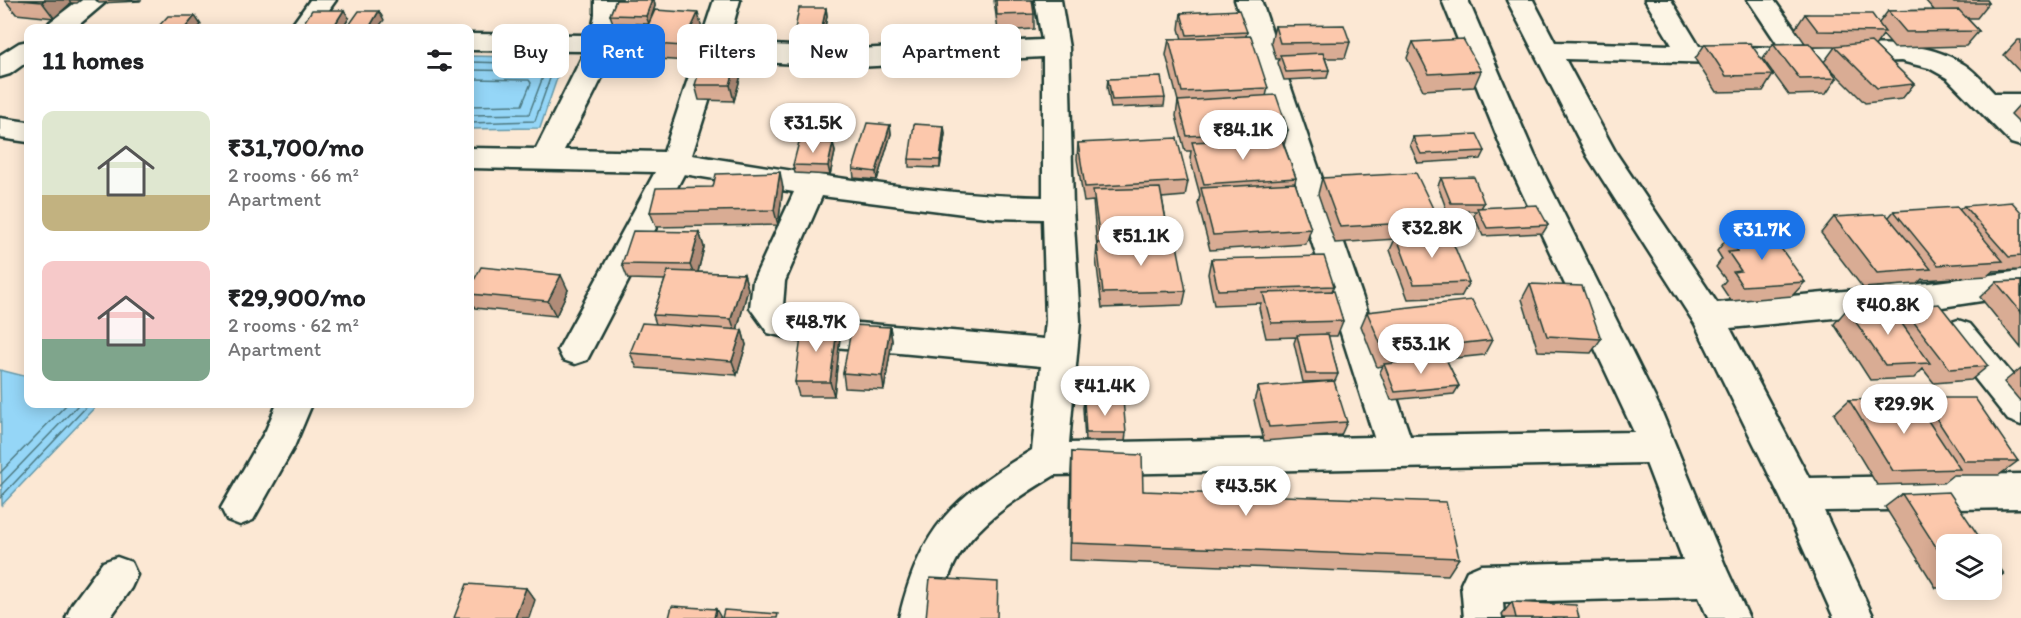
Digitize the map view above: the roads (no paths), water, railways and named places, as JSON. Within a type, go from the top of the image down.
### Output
[{"type":"street","points":[[64,24],[94,0]]},
{"type":"street","points":[[306,24],[322,0]]},
{"type":"street","points":[[607,24],[610,11],[608,0]]},
{"type":"street","points":[[720,24],[728,0]]},
{"type":"street","points":[[1048,0],[1056,48],[1058,208],[1063,321],[1049,459]]},
{"type":"street","points":[[1248,0],[1397,452]]},
{"type":"street","points":[[1455,0],[1519,154],[1642,408],[1710,578],[1729,618]]},
{"type":"street","points":[[1520,0],[1603,157],[1708,316],[1798,495],[1854,618]]},
{"type":"street","points":[[1658,0],[1690,53]]},
{"type":"street","points":[[1761,0],[1800,57]]},
{"type":"street","points":[[474,42],[581,43]]},
{"type":"street","points":[[777,54],[857,58],[1056,48]]},
{"type":"street","points":[[1546,50],[1800,57],[1901,53],[1937,61],[1957,72],[2021,136]]},
{"type":"street","points":[[0,68],[24,52]]},
{"type":"street","points":[[545,159],[585,78]]},
{"type":"street","points":[[574,350],[675,162],[703,78]]},
{"type":"street","points":[[1989,103],[2021,103]]},
{"type":"street","points":[[0,128],[24,131]]},
{"type":"street","points":[[474,158],[675,162],[812,184],[995,207],[1058,208]]},
{"type":"street","points":[[812,184],[769,281],[766,308],[780,324],[823,333],[1060,354]]},
{"type":"street","points":[[1708,316],[1929,296],[2021,283]]},
{"type":"street","points":[[1929,296],[2021,410]]},
{"type":"street","points":[[240,508],[281,436],[292,408]]},
{"type":"street","points":[[919,618],[930,576],[957,527],[1001,488],[1049,459],[1657,447]]},
{"type":"street","points":[[1798,495],[2021,491]]},
{"type":"street","points":[[86,618],[117,575]]},
{"type":"street","points":[[1484,618],[1481,584],[1710,578]]},
{"type":"water","points":[[474,56],[492,56],[492,78],[557,78],[540,128],[474,129]]},
{"type":"water","points":[[0,370],[24,376],[24,408],[94,408],[2,505]]}]
